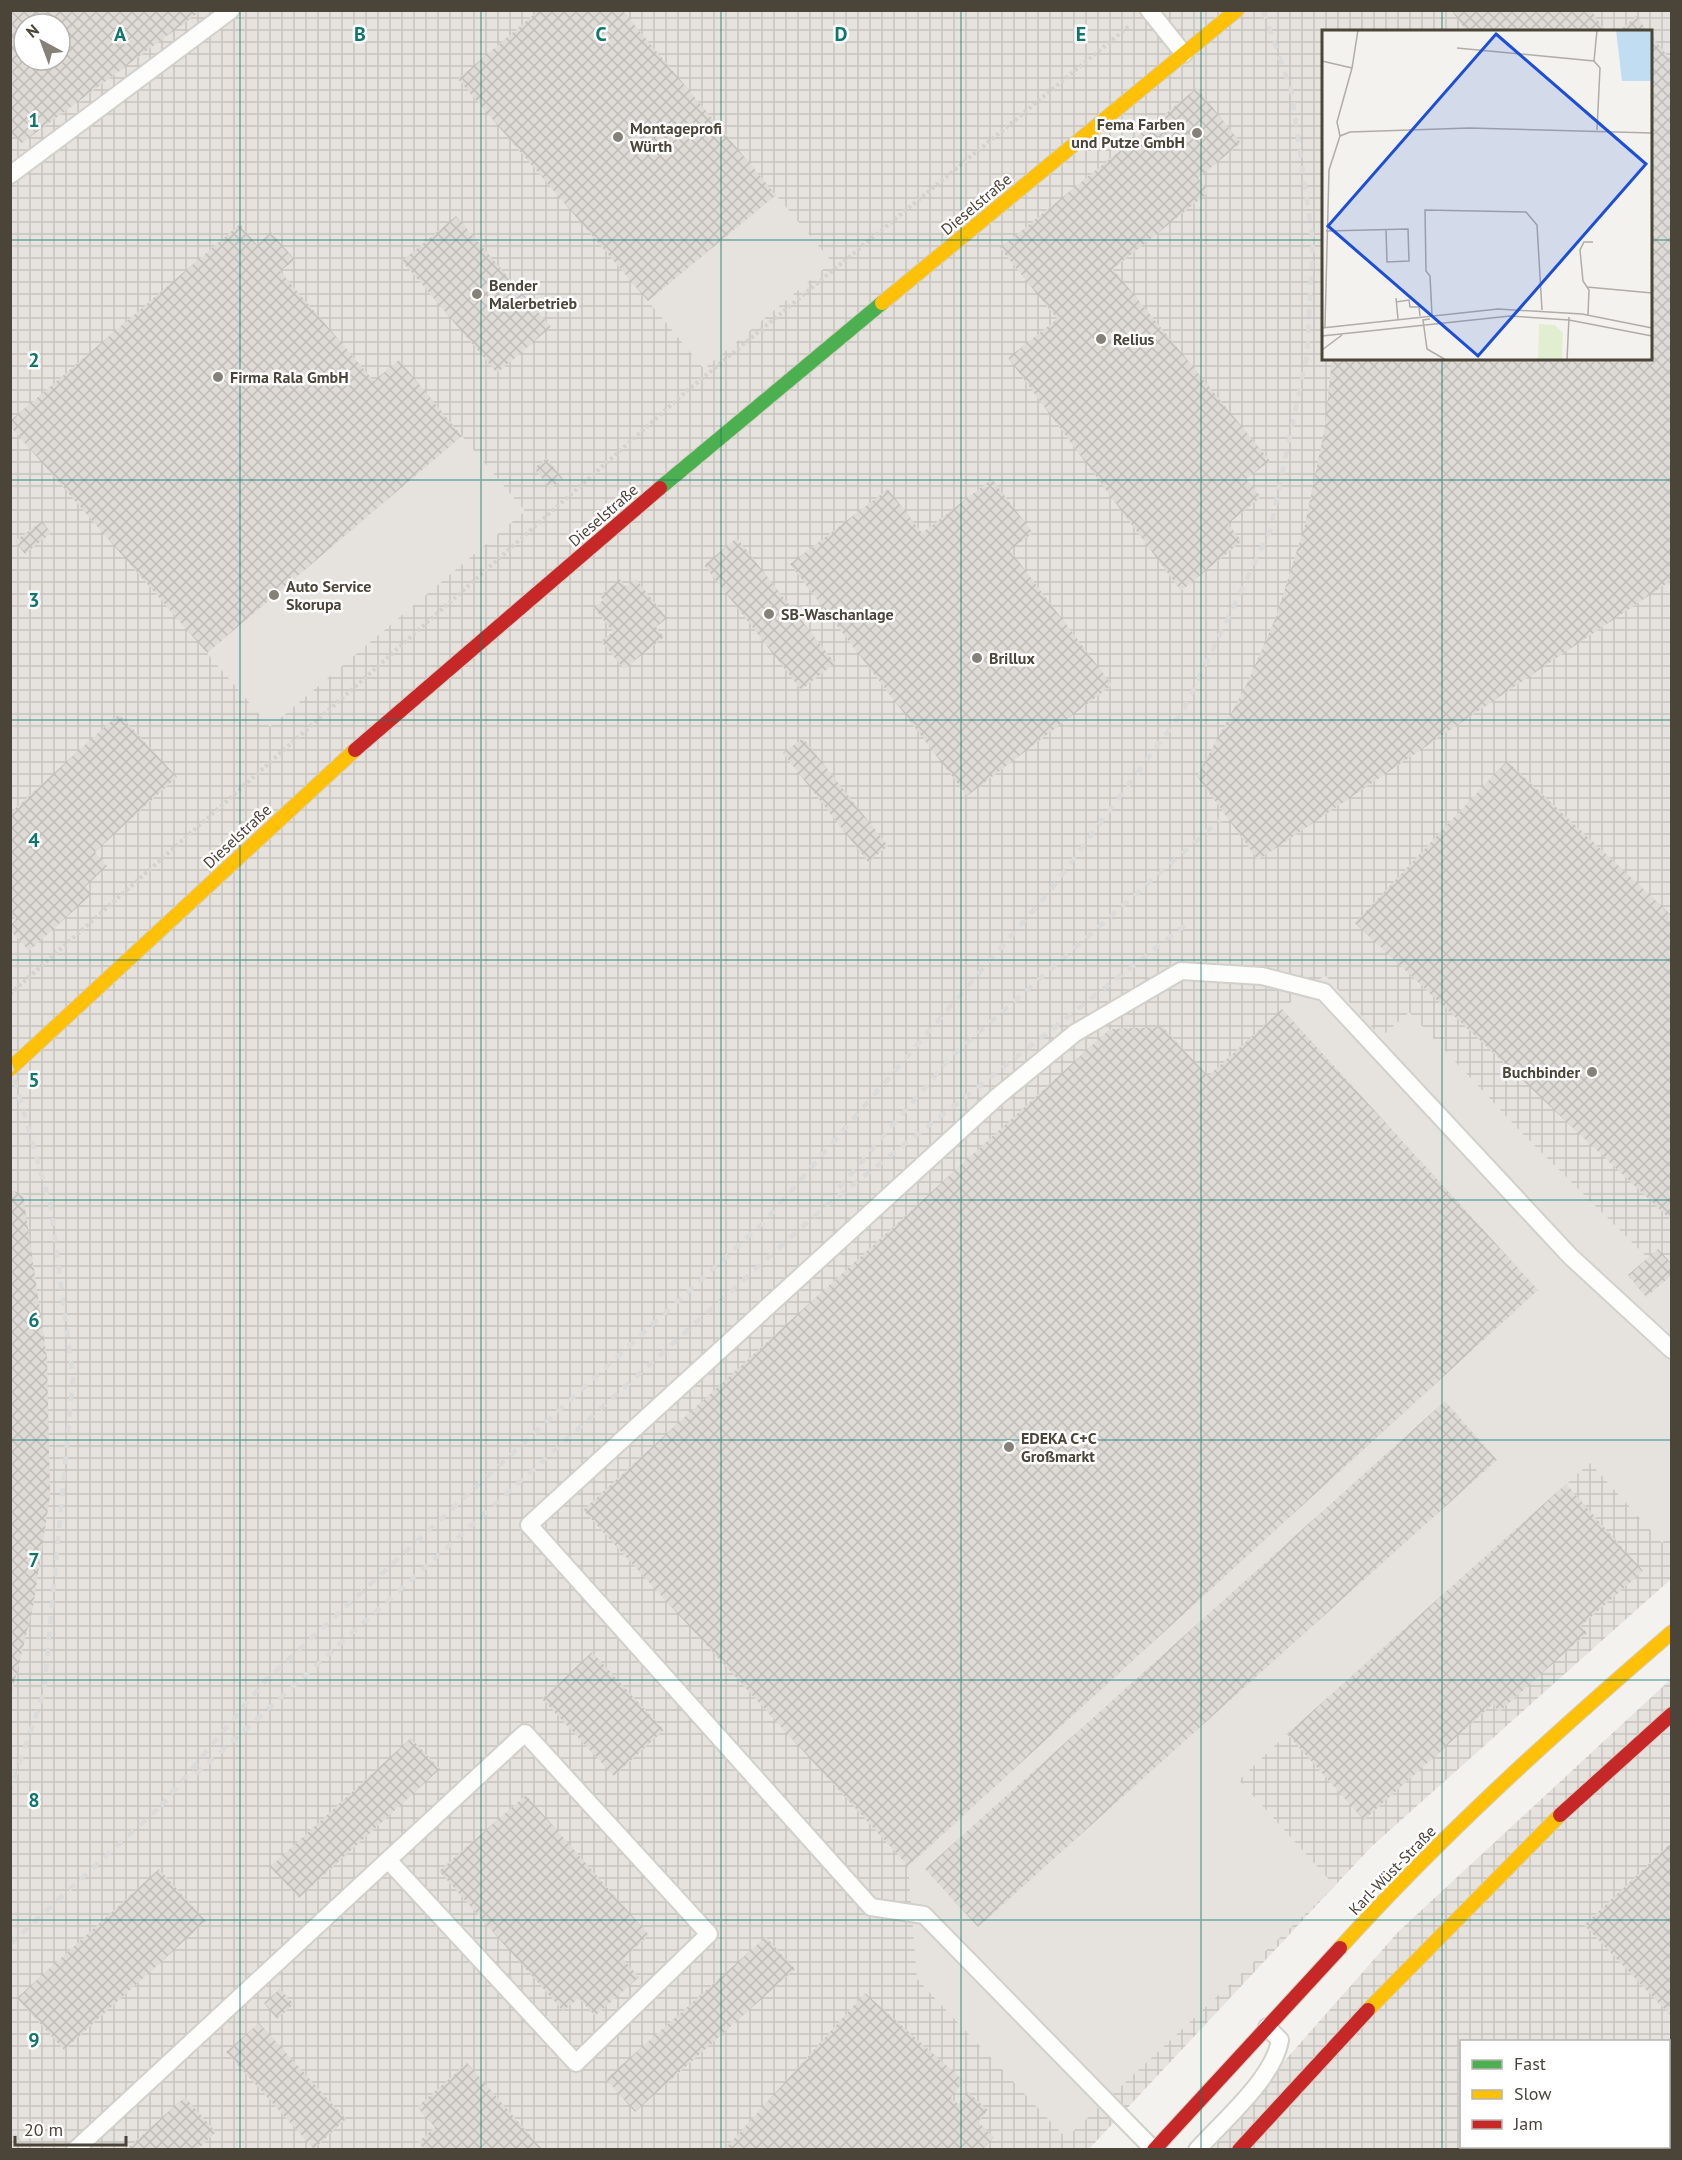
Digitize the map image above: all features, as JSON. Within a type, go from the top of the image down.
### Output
[{"type":"street","name":"Dieselstraße","points":[[10,1069],[370,737],[706,448],[1238,10]]},
{"type":"street","name":"Karl-Wüst-Straße","points":[[1154,2150],[1414,1869],[1539,1747],[1671,1632]]},
{"type":"street","points":[[1239,2150],[1337,2041],[1491,1880],[1671,1714]]},
{"type":"lane","points":[[10,176],[231,10]]},
{"type":"lane","points":[[1144,14],[1184,54]]},
{"type":"lane","points":[[1154,2150],[924,1915],[871,1907],[529,1525],[997,1097],[1075,1033],[1181,971],[1262,976],[1324,992],[1570,1256],[1671,1350]]},
{"type":"lane","points":[[75,2150],[525,1733],[709,1934],[576,2063],[388,1860]]},
{"type":"lane","points":[[1197,2150],[1253,2088],[1277,2056],[1280,2040],[1267,2027]]},
{"type":"path","points":[[10,994],[688,390],[1144,14]]},
{"type":"path","points":[[10,2130],[26,2150]]},
{"type":"shaded area","points":[[11,11],[1671,11],[1671,1579],[1371,1847],[1089,2149],[11,2150]]},
{"type":"shaded area","points":[[776,195],[832,262],[704,369],[648,301]]},
{"type":"shaded area","points":[[462,436],[525,511],[270,727],[207,653]]},
{"type":"shaded area","points":[[1325,975],[1381,1037],[1409,1012],[1522,1133],[1648,1258],[1628,1276],[1645,1296],[1671,1275],[1671,1535],[1662,1543],[1590,1463],[1287,1734],[1239,1780],[1335,1886],[1066,2138],[917,1979],[908,1866],[1538,1290],[1282,1009]]},
{"type":"shaded area","points":[[1671,1679],[1671,2149],[1206,2150],[1399,1931]]},
{"type":"building","points":[[10,10],[202,10],[22,143],[10,133]]},
{"type":"building","name":"Montageprofi Würth","points":[[539,10],[622,10],[776,195],[648,301],[458,79]]},
{"type":"building","points":[[1451,10],[1591,10],[1605,30],[1466,30]]},
{"type":"building","points":[[1636,16],[1646,30],[1620,30]]},
{"type":"building","points":[[1652,36],[1672,61],[1672,580],[1258,860],[1197,776],[1246,686],[1276,617],[1305,525],[1325,427],[1332,360],[1652,360]]},
{"type":"building","name":"Relius","points":[[1197,88],[1241,143],[1198,178],[1209,192],[1113,269],[1270,461],[1246,479],[1261,497],[1228,524],[1242,541],[1181,591],[1008,358],[1057,319],[1000,248]]},
{"type":"building","name":"Bender Malerbetrieb","points":[[456,216],[551,327],[497,373],[402,261]]},
{"type":"building","points":[[240,224],[257,245],[271,232],[295,260],[280,271],[374,381],[399,360],[462,436],[207,653],[10,426],[10,421]]},
{"type":"building","points":[[547,458],[563,479],[550,489],[534,468]]},
{"type":"building","name":"Brillux","points":[[992,479],[1033,533],[1010,550],[1112,685],[967,796],[790,564],[888,489],[922,533]]},
{"type":"building","points":[[42,521],[51,533],[25,554],[15,541]]},
{"type":"building","name":"SB-Waschanlage","points":[[737,538],[835,663],[801,690],[704,565]]},
{"type":"building","points":[[620,579],[626,587],[636,579],[667,618],[656,627],[664,637],[624,669],[601,641],[613,632],[594,608],[603,600],[600,596]]},
{"type":"building","points":[[119,714],[177,777],[95,852],[107,866],[85,887],[92,894],[29,951],[10,930],[10,925],[16,920],[10,915],[10,813]]},
{"type":"building","points":[[803,738],[888,846],[868,862],[783,753]]},
{"type":"building","name":"Buchbinder","points":[[1507,761],[1672,916],[1672,1221],[1355,923]]},
{"type":"building","name":"EDEKA C+C Großmarkt","points":[[1282,1009],[1538,1290],[908,1866],[583,1510],[1110,1029],[1163,1027],[1208,1076]]},
{"type":"building","points":[[10,1190],[23,1194],[47,1358],[50,1496],[33,1607],[11,1696]]},
{"type":"building","points":[[1658,1249],[1672,1264],[1672,1275],[1646,1297],[1628,1275]]},
{"type":"building","points":[[1445,1401],[1497,1460],[978,1927],[925,1869]]},
{"type":"building","points":[[1566,1484],[1643,1571],[1581,1626],[1587,1633],[1499,1712],[1493,1704],[1364,1820],[1287,1734]]},
{"type":"building","points":[[592,1652],[664,1730],[614,1776],[542,1699]]},
{"type":"building","points":[[411,1738],[440,1769],[299,1898],[270,1867]]},
{"type":"building","points":[[526,1795],[649,1935],[623,1959],[639,1977],[595,2016],[579,1998],[563,2011],[439,1871]]},
{"type":"building","points":[[1672,1842],[1672,2017],[1584,1925]]},
{"type":"building","points":[[159,1869],[206,1921],[64,2050],[17,1998]]},
{"type":"building","points":[[766,1937],[795,1969],[635,2112],[606,2079]]},
{"type":"building","points":[[280,1989],[294,2004],[277,2019],[264,2003]]},
{"type":"building","points":[[865,1993],[964,2081],[951,2097],[958,2104],[968,2092],[988,2110],[978,2122],[994,2137],[982,2150],[908,2150],[905,2147],[903,2150],[724,2150]]},
{"type":"building","points":[[259,2023],[346,2119],[314,2149],[226,2052]]},
{"type":"building","points":[[467,2063],[543,2150],[425,2150],[418,2142],[435,2127],[417,2107]]},
{"type":"building","points":[[185,2097],[216,2132],[197,2150],[131,2150],[129,2147]]},
{"type":"railway","points":[[161,1806],[266,1680],[765,1221],[1050,891],[1183,711],[1270,531],[1307,355],[1313,242],[1291,90],[1263,10]]},
{"type":"railway","points":[[839,1188],[951,1057],[1220,820]]},
{"type":"railway","points":[[196,1774],[822,1209],[1189,922]]},
{"type":"railway","points":[[10,1064],[51,1208],[73,1379],[44,1692],[10,1791]]},
{"type":"railway","points":[[10,1944],[167,1800]]},
{"type":"traffic: fast","points":[[660,488],[882,303]]},
{"type":"traffic: slow","points":[[882,303],[1237,10]]},
{"type":"traffic: slow","points":[[10,1069],[355,750]]},
{"type":"traffic: slow","points":[[1340,1948],[1460,1824],[1585,1708],[1672,1632]]},
{"type":"traffic: slow","points":[[1368,2010],[1560,1815]]},
{"type":"traffic: jam","points":[[355,750],[660,488]]},
{"type":"traffic: jam","points":[[1560,1815],[1672,1714]]},
{"type":"traffic: jam","points":[[1154,2150],[1340,1948]]},
{"type":"traffic: jam","points":[[1239,2150],[1368,2010]]},
{"type":"place","name":"Fema Farben und Putze GmbH","points":[[1197,133]]},
{"type":"place","name":"Montageprofi Würth","points":[[618,137]]},
{"type":"place","name":"Bender Malerbetrieb","points":[[477,294]]},
{"type":"place","name":"Relius","points":[[1101,339]]},
{"type":"place","name":"Firma Rala GmbH","points":[[218,377]]},
{"type":"place","name":"Auto Service Skorupa","points":[[274,595]]},
{"type":"place","name":"SB-Waschanlage","points":[[769,614]]},
{"type":"place","name":"Brillux","points":[[977,658]]},
{"type":"place","name":"Buchbinder","points":[[1592,1072]]},
{"type":"place","name":"EDEKA C+C Großmarkt","points":[[1009,1447]]}]
